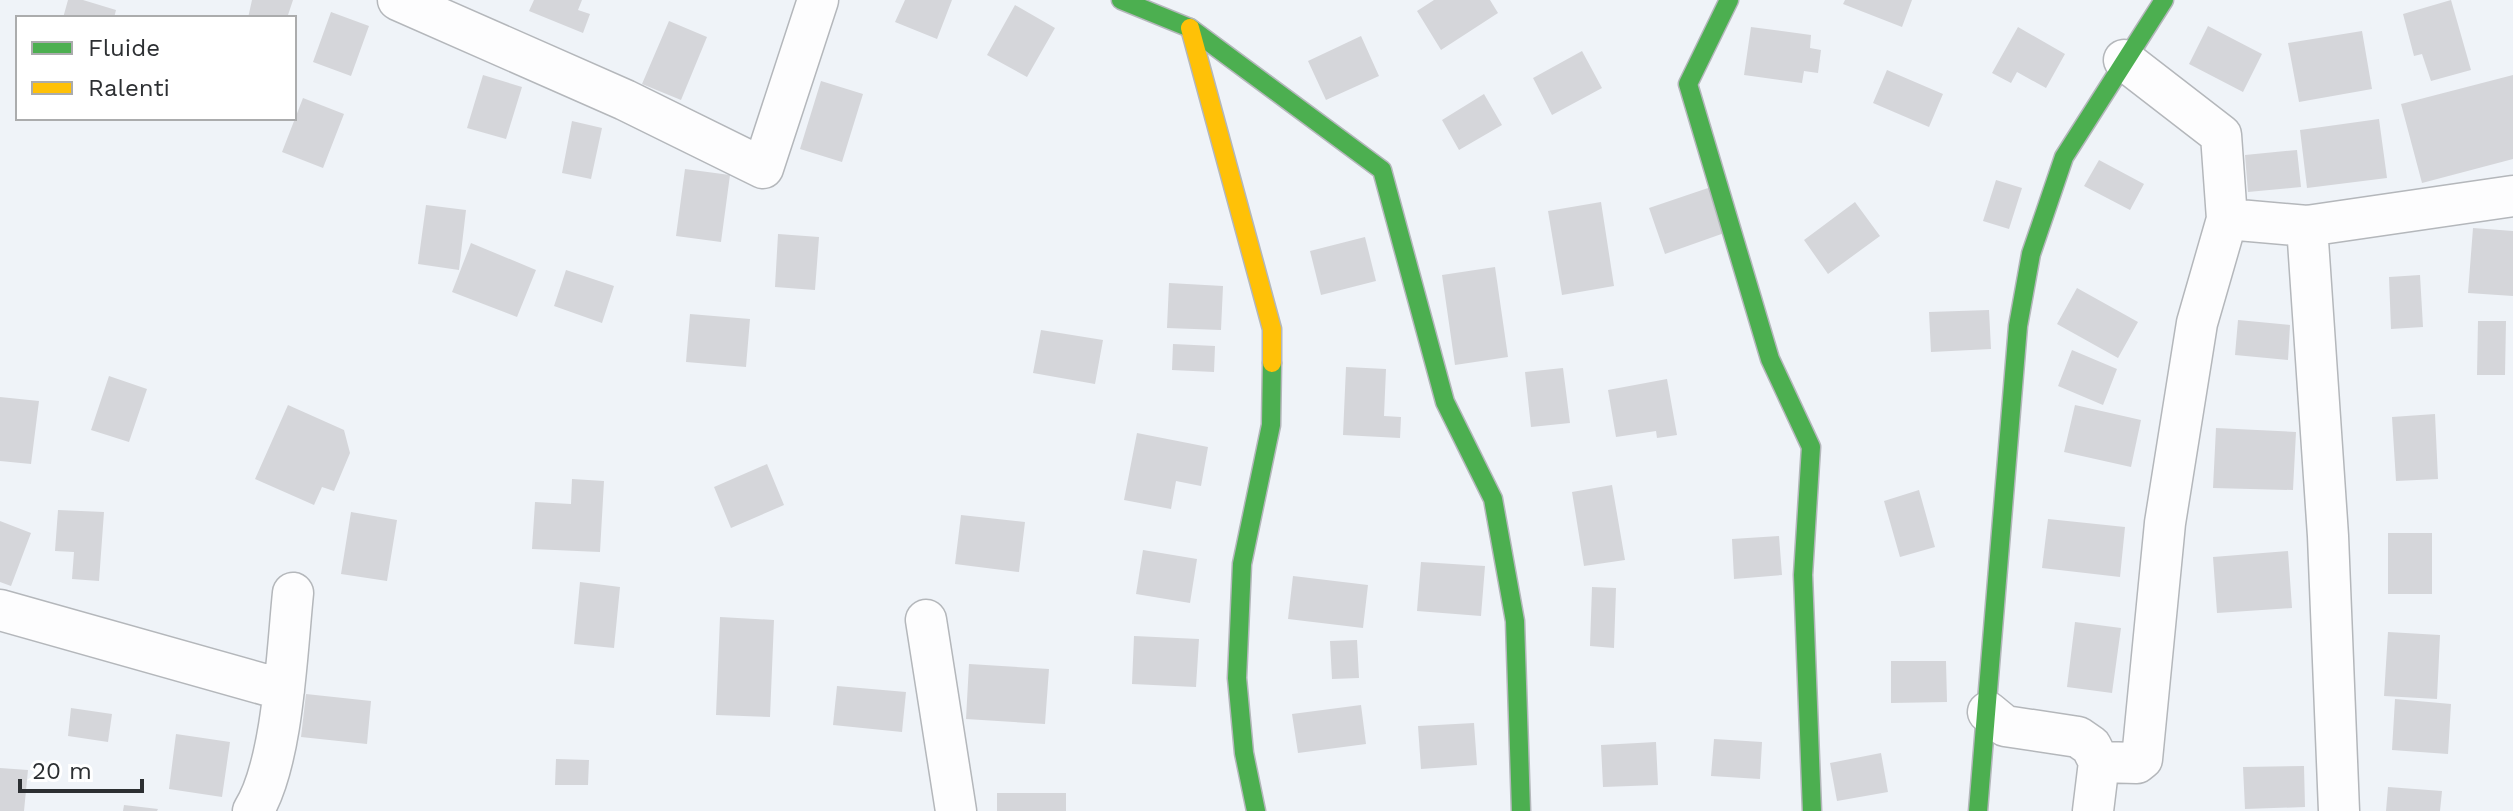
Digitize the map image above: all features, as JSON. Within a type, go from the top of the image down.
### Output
[{"type":"street","points":[[398,0],[625,100],[763,168],[818,0]]},
{"type":"street","points":[[1121,0],[1190,28],[1382,170],[1445,402],[1493,499],[1515,621],[1521,811]]},
{"type":"street","points":[[1729,0],[1688,84],[1770,359],[1811,447],[1803,575],[1812,811]]},
{"type":"street","points":[[1978,811],[2018,326],[2031,254],[2064,157],[2164,0]]},
{"type":"street","points":[[1190,28],[1272,329],[1271,425],[1242,564],[1237,678],[1244,753],[1256,811]]},
{"type":"street","points":[[2099,762],[2137,763],[2142,759],[2167,507],[2197,323],[2227,219],[2221,135],[2124,60]]},
{"type":"street","points":[[2227,219],[2307,226],[2513,196]]},
{"type":"street","points":[[2307,226],[2328,536],[2339,811]]},
{"type":"street","points":[[253,811],[265,793],[284,690],[293,593]]},
{"type":"street","points":[[0,610],[284,690]]},
{"type":"street","points":[[926,620],[956,811]]},
{"type":"street","points":[[1988,712],[2005,726],[2078,737],[2091,746],[2099,762],[2093,811]]},
{"type":"building","points":[[68,0],[83,0],[116,10],[114,16],[64,16]]},
{"type":"building","points":[[252,0],[293,0],[288,16],[248,16]]},
{"type":"building","points":[[534,0],[582,0],[578,10],[590,14],[583,33],[529,11]]},
{"type":"building","points":[[905,0],[952,0],[937,39],[895,22]]},
{"type":"building","points":[[1434,0],[1490,0],[1498,13],[1441,50],[1417,11]]},
{"type":"building","points":[[1845,0],[1912,0],[1902,27],[1843,4]]},
{"type":"building","points":[[2451,0],[2471,70],[2431,81],[2422,54],[2414,56],[2403,14]]},
{"type":"building","points":[[1015,5],[1055,28],[1027,77],[987,55]]},
{"type":"building","points":[[331,12],[369,26],[351,76],[313,62]]},
{"type":"building","points":[[669,21],[707,37],[681,100],[642,84]]},
{"type":"building","points":[[2208,26],[2262,54],[2243,92],[2189,64]]},
{"type":"building","points":[[1751,27],[1811,35],[1810,48],[1821,50],[1818,73],[1804,71],[1802,83],[1744,75]]},
{"type":"building","points":[[2018,27],[2065,54],[2046,88],[2017,72],[2011,83],[1992,73]]},
{"type":"building","points":[[2362,31],[2372,89],[2299,102],[2288,43]]},
{"type":"building","points":[[1361,36],[1379,76],[1326,100],[1308,61]]},
{"type":"building","points":[[1582,51],[1602,88],[1552,115],[1533,78]]},
{"type":"building","points":[[1887,70],[1943,94],[1929,127],[1873,103]]},
{"type":"building","points":[[483,75],[522,87],[506,139],[467,128]]},
{"type":"building","points":[[2513,75],[2513,159],[2422,183],[2401,104]]},
{"type":"building","points":[[821,81],[863,94],[842,162],[800,149]]},
{"type":"building","points":[[1484,94],[1502,125],[1459,150],[1442,120]]},
{"type":"building","points":[[303,98],[344,114],[323,168],[282,152]]},
{"type":"building","points":[[2379,119],[2387,178],[2307,188],[2300,130]]},
{"type":"building","points":[[572,121],[602,128],[591,179],[562,173]]},
{"type":"building","points":[[2297,150],[2301,187],[2248,192],[2245,155]]},
{"type":"building","points":[[2099,160],[2144,184],[2130,210],[2084,186]]},
{"type":"building","points":[[685,169],[730,175],[721,242],[676,236]]},
{"type":"building","points":[[1996,180],[2022,188],[2009,229],[1983,221]]},
{"type":"building","points":[[1714,186],[1730,231],[1665,254],[1649,208]]},
{"type":"building","points":[[1601,202],[1614,286],[1562,295],[1548,211]]},
{"type":"building","points":[[1855,202],[1880,236],[1828,274],[1804,240]]},
{"type":"building","points":[[426,205],[466,210],[459,270],[418,264]]},
{"type":"building","points":[[2473,228],[2513,231],[2513,296],[2468,293]]},
{"type":"building","points":[[778,234],[819,237],[815,290],[775,287]]},
{"type":"building","points":[[1365,237],[1376,281],[1321,295],[1310,251]]},
{"type":"building","points":[[471,243],[536,270],[517,317],[452,292]]},
{"type":"building","points":[[1495,267],[1508,357],[1455,365],[1442,275]]},
{"type":"building","points":[[566,270],[614,286],[602,323],[554,306]]},
{"type":"building","points":[[2420,275],[2423,327],[2391,329],[2389,277]]},
{"type":"building","points":[[1169,283],[1223,286],[1221,330],[1167,328]]},
{"type":"building","points":[[2077,288],[2138,322],[2118,358],[2057,324]]},
{"type":"building","points":[[1989,310],[1991,349],[1931,352],[1929,312]]},
{"type":"building","points":[[690,314],[750,319],[746,367],[686,362]]},
{"type":"building","points":[[2238,320],[2290,325],[2288,360],[2235,355]]},
{"type":"building","points":[[2478,321],[2506,321],[2505,375],[2477,375]]},
{"type":"building","points":[[1041,330],[1103,340],[1095,384],[1033,373]]},
{"type":"building","points":[[1173,344],[1215,346],[1214,372],[1172,370]]},
{"type":"building","points":[[2072,350],[2117,369],[2103,405],[2058,386]]},
{"type":"building","points":[[1346,367],[1386,369],[1384,416],[1401,417],[1400,438],[1343,435]]},
{"type":"building","points":[[1563,368],[1570,423],[1531,427],[1525,372]]},
{"type":"building","points":[[109,376],[147,389],[129,442],[91,430]]},
{"type":"building","points":[[1667,379],[1677,435],[1657,438],[1656,431],[1616,437],[1608,390]]},
{"type":"building","points":[[0,397],[39,401],[31,464],[0,461]]},
{"type":"building","points":[[288,405],[344,430],[350,453],[334,491],[322,487],[314,505],[255,479]]},
{"type":"building","points":[[2075,405],[2141,420],[2131,467],[2064,452]]},
{"type":"building","points":[[2435,414],[2438,479],[2396,481],[2392,417]]},
{"type":"building","points":[[2216,428],[2296,432],[2293,490],[2213,488]]},
{"type":"building","points":[[1137,433],[1208,447],[1201,486],[1176,481],[1171,509],[1124,500]]},
{"type":"building","points":[[767,464],[784,505],[731,528],[714,487]]},
{"type":"building","points":[[572,479],[604,481],[600,552],[532,549],[535,502],[571,504]]},
{"type":"building","points":[[1612,485],[1625,560],[1584,566],[1572,492]]},
{"type":"building","points":[[1919,490],[1935,547],[1900,557],[1884,501]]},
{"type":"building","points":[[58,510],[104,512],[99,581],[72,579],[74,552],[55,551]]},
{"type":"building","points":[[351,512],[397,520],[387,581],[341,574]]},
{"type":"building","points":[[961,515],[1025,522],[1019,572],[955,564]]},
{"type":"building","points":[[2048,519],[2125,527],[2120,577],[2042,568]]},
{"type":"building","points":[[0,521],[31,533],[11,586],[0,582]]},
{"type":"building","points":[[2388,533],[2432,533],[2432,594],[2388,594]]},
{"type":"building","points":[[1779,536],[1782,575],[1734,579],[1732,539]]},
{"type":"building","points":[[1143,550],[1197,559],[1190,603],[1136,594]]},
{"type":"building","points":[[2288,551],[2292,608],[2217,613],[2213,557]]},
{"type":"building","points":[[1421,562],[1485,566],[1481,616],[1417,611]]},
{"type":"building","points":[[1293,576],[1368,585],[1363,628],[1288,619]]},
{"type":"building","points":[[580,582],[620,587],[614,648],[574,644]]},
{"type":"building","points":[[1592,587],[1616,588],[1614,648],[1590,646]]},
{"type":"building","points":[[720,617],[774,620],[770,717],[716,715]]},
{"type":"building","points":[[2075,622],[2121,628],[2112,693],[2067,687]]},
{"type":"building","points":[[2388,632],[2440,635],[2437,699],[2384,696]]},
{"type":"building","points":[[1134,636],[1199,639],[1196,687],[1132,684]]},
{"type":"building","points":[[1357,640],[1359,678],[1332,679],[1330,641]]},
{"type":"building","points":[[1891,661],[1946,661],[1947,702],[1891,703]]},
{"type":"building","points":[[969,664],[1049,669],[1045,724],[966,719]]},
{"type":"building","points":[[837,686],[906,692],[902,732],[833,725]]},
{"type":"building","points":[[306,694],[371,701],[367,744],[301,737]]},
{"type":"building","points":[[2395,699],[2451,704],[2448,754],[2392,750]]},
{"type":"building","points":[[1361,705],[1366,744],[1298,753],[1292,714]]},
{"type":"building","points":[[71,708],[112,714],[108,742],[68,736]]},
{"type":"building","points":[[1474,723],[1477,765],[1421,769],[1418,726]]},
{"type":"building","points":[[176,734],[230,742],[222,797],[169,789]]},
{"type":"building","points":[[1714,739],[1762,742],[1760,779],[1711,776]]},
{"type":"building","points":[[1656,742],[1658,785],[1603,787],[1601,745]]},
{"type":"building","points":[[1881,753],[1888,792],[1837,801],[1830,763]]},
{"type":"building","points":[[556,759],[589,760],[588,785],[555,785]]},
{"type":"building","points":[[2304,766],[2305,807],[2245,809],[2243,767]]},
{"type":"building","points":[[0,768],[28,770],[24,811],[0,811]]},
{"type":"building","points":[[2388,787],[2442,791],[2440,811],[2386,811]]},
{"type":"building","points":[[997,793],[1066,793],[1066,811],[997,811]]},
{"type":"building","points":[[124,805],[158,809],[123,811]]},
{"type":"traffic: fast","points":[[1121,0],[1190,28],[1382,170],[1445,402],[1493,499],[1515,621],[1521,811]]},
{"type":"traffic: fast","points":[[1729,0],[1688,84],[1770,359],[1811,447],[1803,575],[1812,811]]},
{"type":"traffic: fast","points":[[1978,811],[2018,326],[2031,254],[2064,157],[2164,0]]},
{"type":"traffic: fast","points":[[1256,811],[1244,753],[1237,678],[1242,564],[1271,425],[1272,363]]},
{"type":"traffic: slow","points":[[1190,28],[1272,329],[1272,363]]}]
